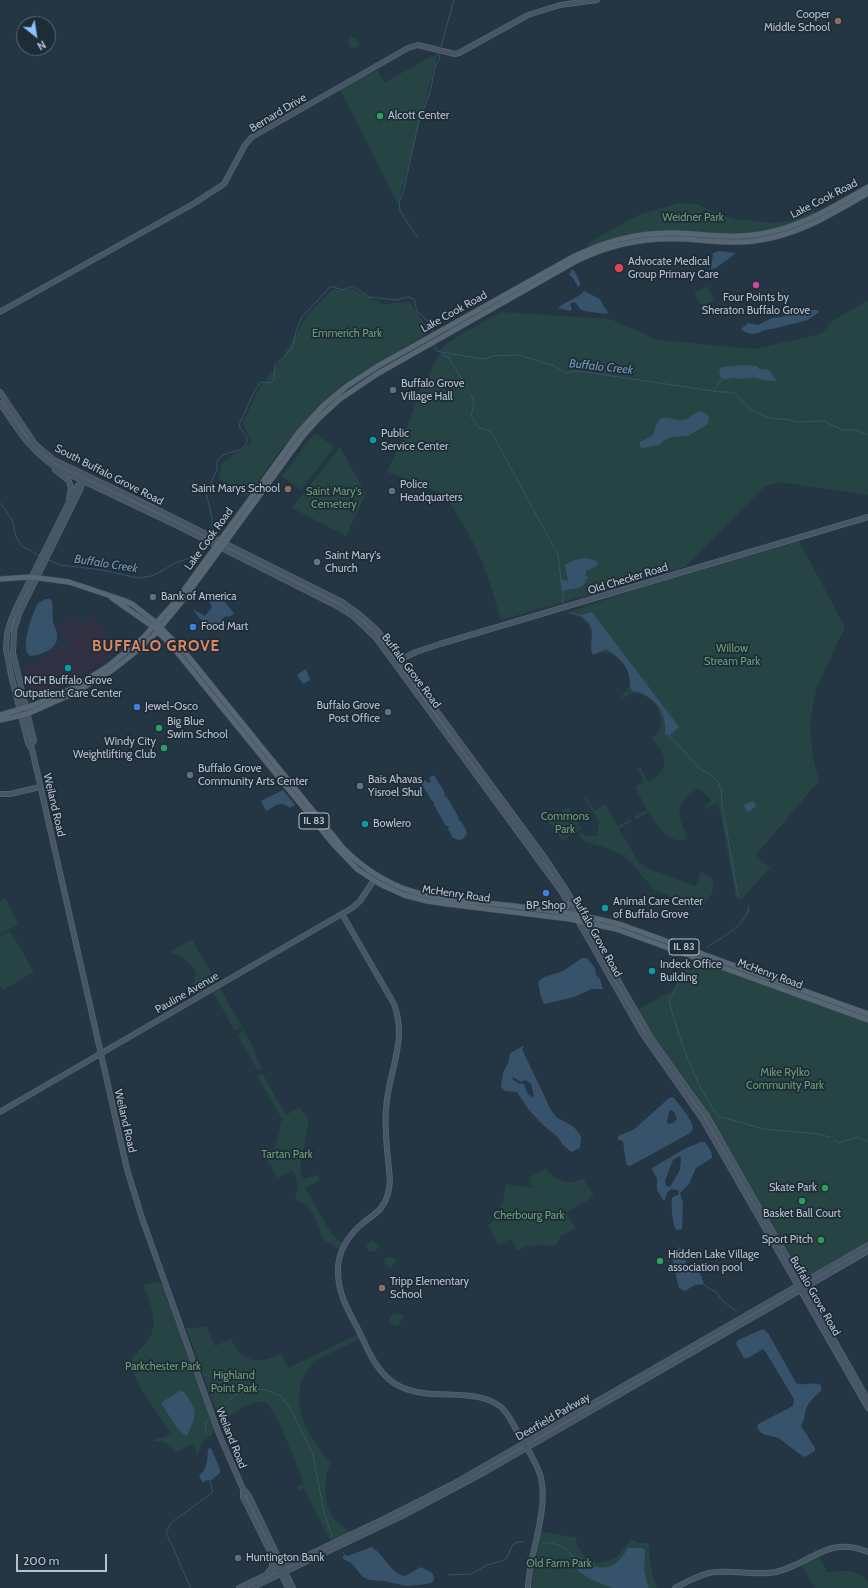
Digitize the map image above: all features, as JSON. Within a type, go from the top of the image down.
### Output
[{"type":"main road","name":"Bernard Drive","points":[[0,312],[193,204],[224,184],[245,145],[252,138],[408,48],[418,45],[455,54],[459,53],[528,15],[560,5],[596,0]]},
{"type":"main road","name":"Lake Cook Road","points":[[258,493],[299,432],[323,406],[358,378],[570,258],[603,243],[623,237],[655,233],[676,233],[725,237],[773,232],[797,225],[812,218],[868,187]]},
{"type":"main road","name":"Lake Cook Road","points":[[157,628],[258,493],[303,436],[327,410],[362,383],[578,260],[606,248],[658,238],[732,242],[771,238],[815,223],[868,193]]},
{"type":"main road","name":"South Buffalo Grove Road","points":[[0,392],[31,438],[54,460],[86,475],[230,550]]},
{"type":"main road","name":"South Buffalo Grove Road","points":[[0,403],[29,445],[43,459],[58,469],[82,482],[202,535]]},
{"type":"main road","points":[[43,459],[69,481],[70,494],[64,513]]},
{"type":"main road","points":[[82,482],[86,475]]},
{"type":"main road","name":"Weiland Road","points":[[31,745],[34,741],[14,653],[13,640],[19,614],[41,572],[81,488],[82,482]]},
{"type":"main road","name":"Weiland Road","points":[[82,482],[77,486],[10,623],[6,641],[6,649],[19,710],[28,743],[31,745],[127,1169],[142,1218],[219,1434],[242,1489],[243,1496],[272,1555],[293,1588]]},
{"type":"main road","points":[[77,496],[85,488],[94,486]]},
{"type":"main road","name":"Old Checker Road","points":[[394,663],[416,652],[434,646],[868,517]]},
{"type":"main road","name":"Buffalo Grove Road","points":[[230,550],[259,564],[365,622],[377,630],[400,660],[558,877],[585,921],[651,1038],[706,1116],[868,1408]]},
{"type":"main road","name":"McHenry Road","points":[[0,579],[38,578],[69,582],[132,604],[183,650],[343,848],[369,871],[396,886],[410,892],[432,897],[581,915],[622,925],[868,1014]]},
{"type":"main road","name":"Buffalo Grove Road","points":[[365,622],[554,880],[642,1033],[703,1120],[868,1400]]},
{"type":"main road","points":[[0,715],[19,710],[72,688],[122,656],[157,628]]},
{"type":"main road","points":[[0,720],[27,714],[74,693],[95,681],[133,654],[157,628]]},
{"type":"main road","name":"McHenry Road","points":[[157,628],[334,845],[357,869],[393,891],[427,901],[585,921],[598,924],[639,937],[868,1020]]},
{"type":"main road","points":[[0,794],[10,794],[40,787]]},
{"type":"main road","name":"Pauline Avenue","points":[[0,1112],[342,914],[360,902],[374,880]]},
{"type":"main road","points":[[561,913],[568,904]]},
{"type":"main road","points":[[342,914],[394,1004],[400,1029],[386,1108],[390,1180],[389,1191],[382,1207],[355,1230],[342,1248],[338,1261],[341,1295],[370,1354],[378,1368],[386,1377],[402,1388],[412,1391],[473,1397],[492,1402],[504,1410],[540,1473],[543,1493],[528,1588]]},
{"type":"main road","points":[[592,935],[598,924]]},
{"type":"main road","name":"Deerfield Parkway","points":[[801,1287],[868,1245]]},
{"type":"main road","name":"Deerfield Parkway","points":[[251,1588],[282,1570],[429,1497],[525,1446],[801,1287],[868,1251]]},
{"type":"main road","name":"Weiland Road","points":[[242,1489],[248,1494],[282,1570],[288,1588]]},
{"type":"main road","points":[[675,1588],[708,1573],[728,1572],[761,1574],[777,1571],[790,1567],[819,1552],[830,1549],[848,1547],[868,1552]]},
{"type":"main road","points":[[265,1576],[272,1567],[272,1555]]},
{"type":"main road","name":"Deerfield Parkway","points":[[239,1588],[282,1570]]},
{"type":"shaded area","points":[[720,251],[736,253],[716,268],[711,269],[713,253]]},
{"type":"shaded area","points":[[571,270],[574,270],[580,282],[578,287],[573,278],[569,275]]},
{"type":"shaded area","points":[[584,291],[600,299],[608,312],[607,314],[584,311],[573,302],[570,304],[572,309],[570,311],[558,308]]},
{"type":"shaded area","points":[[802,309],[817,310],[819,312],[808,320],[768,329],[754,334],[750,334],[741,329],[748,323],[758,325],[772,318],[782,317],[791,311]]},
{"type":"shaded area","points":[[744,365],[757,366],[759,369],[769,370],[777,381],[769,381],[758,378],[721,378],[719,371],[722,367]]},
{"type":"shaded area","points":[[701,411],[709,416],[708,424],[688,436],[672,437],[666,439],[659,445],[643,448],[640,447],[640,442],[653,435],[656,425],[661,418],[684,420]]},
{"type":"shaded area","points":[[585,558],[595,560],[598,563],[597,566],[586,571],[585,576],[588,577],[588,579],[586,579],[582,586],[562,592],[560,579],[568,581],[565,565],[575,560]]},
{"type":"shaded area","points":[[218,597],[223,600],[234,613],[231,616],[224,617],[219,626],[216,624],[206,626],[192,609],[205,616],[212,607],[209,601]]},
{"type":"shaded area","points":[[46,599],[50,599],[52,601],[53,622],[57,633],[57,640],[52,648],[44,653],[30,656],[27,652],[26,645],[28,630],[38,603]]},
{"type":"shaded area","points":[[592,612],[679,727],[669,736],[665,734],[664,717],[654,701],[643,694],[631,690],[629,676],[622,661],[606,649],[593,655],[591,648],[592,630],[588,622],[580,615]]},
{"type":"shaded area","points":[[94,615],[115,653],[96,667],[60,687],[32,697],[22,670],[70,643],[60,625],[76,616],[81,623]]},
{"type":"shaded area","points":[[306,669],[310,680],[303,684],[297,675]]},
{"type":"shaded area","points":[[434,775],[445,793],[444,796],[447,797],[459,818],[458,820],[461,821],[466,830],[467,834],[463,839],[459,840],[453,838],[448,829],[449,826],[446,826],[434,805],[434,802],[421,783],[425,780],[429,783],[431,781],[429,778]]},
{"type":"shaded area","points":[[283,790],[295,805],[290,808],[286,805],[280,804],[266,811],[261,801]]},
{"type":"shaded area","points":[[754,801],[756,807],[747,812],[744,806],[745,804]]},
{"type":"shaded area","points":[[582,958],[587,958],[595,968],[596,975],[600,979],[603,989],[592,989],[574,997],[544,1004],[540,994],[538,982],[544,977],[563,971]]},
{"type":"shaded area","points":[[523,1046],[524,1047],[522,1049],[550,1108],[556,1117],[574,1127],[581,1136],[580,1148],[571,1152],[562,1144],[558,1137],[543,1125],[528,1109],[517,1092],[505,1091],[501,1087],[503,1073],[508,1063],[510,1053]],"holes":[[[513,1077],[521,1082],[525,1080],[531,1084],[534,1096],[532,1097],[527,1093],[523,1083],[520,1084],[512,1079]]]},
{"type":"shaded area","points":[[673,1097],[682,1108],[688,1116],[693,1129],[690,1133],[629,1166],[626,1164],[623,1141],[618,1140],[618,1136],[633,1130],[669,1098]],"holes":[[[671,1110],[674,1112],[677,1119],[673,1123],[668,1124],[669,1112]]]},
{"type":"shaded area","points":[[701,1142],[705,1142],[711,1152],[712,1158],[696,1168],[689,1184],[680,1193],[683,1203],[682,1229],[676,1230],[672,1210],[672,1198],[679,1194],[678,1190],[671,1189],[667,1193],[665,1200],[663,1200],[657,1190],[657,1178],[652,1168],[686,1148]],"holes":[[[680,1156],[680,1170],[670,1187],[666,1186],[665,1181],[673,1160]]]},
{"type":"shaded area","points":[[679,1247],[687,1254],[687,1266],[696,1269],[702,1277],[704,1284],[695,1285],[685,1291],[679,1288],[672,1257],[673,1252]]},
{"type":"shaded area","points":[[763,1329],[768,1333],[796,1383],[820,1384],[822,1390],[807,1406],[801,1426],[815,1448],[815,1451],[805,1457],[778,1438],[765,1435],[760,1432],[757,1426],[793,1406],[794,1399],[763,1349],[748,1358],[744,1358],[736,1344],[738,1340]]},
{"type":"shaded area","points":[[180,1391],[184,1392],[189,1399],[195,1413],[187,1436],[177,1427],[162,1405],[162,1402]]},
{"type":"shaded area","points":[[211,1448],[220,1469],[220,1473],[210,1481],[206,1480],[203,1483],[199,1476],[204,1470],[207,1462],[208,1449]]},
{"type":"shaded area","points":[[371,1547],[380,1554],[391,1568],[400,1574],[405,1576],[421,1567],[432,1573],[434,1577],[433,1582],[406,1586],[384,1581],[369,1580],[363,1577],[351,1563],[343,1559],[343,1556],[348,1556]]},
{"type":"shaded area","points":[[628,1548],[642,1548],[645,1550],[644,1568],[647,1586],[649,1588],[612,1588],[590,1579],[578,1571],[578,1566],[582,1563],[603,1568],[614,1565],[619,1561]]},
{"type":"green space","points":[[350,37],[357,40],[359,47],[351,48],[348,41]]},
{"type":"green space","points":[[438,53],[398,204],[340,90],[377,70],[385,82]]},
{"type":"green space","name":"Weidner Park","points":[[679,203],[697,204],[720,215],[736,219],[775,223],[793,220],[814,210],[813,216],[770,231],[741,235],[683,232],[613,239],[589,246],[587,244],[641,214]]},
{"type":"green space","points":[[707,286],[715,300],[704,307],[694,293]]},
{"type":"green space","name":"Emmerich Park","points":[[353,289],[383,304],[410,302],[430,332],[343,384],[280,451],[247,497],[218,478],[222,463],[251,443],[243,422],[259,389],[279,363],[308,314],[332,290]]},
{"type":"green space","points":[[868,300],[868,495],[778,482],[764,487],[685,567],[501,620],[489,581],[475,545],[451,504],[443,496],[416,482],[387,472],[408,425],[420,391],[445,344],[500,312],[610,319],[658,340],[754,349],[821,334],[833,321]]},
{"type":"green space","points":[[315,433],[334,447],[301,490],[282,476]]},
{"type":"green space","name":"Saint Mary's Cemetery","points":[[340,447],[366,494],[346,536],[292,508]]},
{"type":"green space","name":"Willow Stream Park","points":[[799,541],[845,627],[816,689],[810,722],[812,753],[819,781],[756,855],[770,868],[740,901],[736,897],[718,802],[705,809],[704,808],[711,800],[698,788],[684,800],[681,805],[680,816],[688,839],[681,840],[669,837],[656,823],[649,812],[635,820],[634,817],[647,810],[635,787],[644,782],[637,768],[640,767],[648,782],[655,778],[663,769],[665,761],[661,750],[652,738],[658,734],[661,728],[660,713],[652,700],[641,695],[633,693],[618,701],[629,686],[631,677],[620,661],[612,654],[601,653],[594,655],[591,633],[588,624],[583,619],[569,612],[650,585]]},
{"type":"green space","points":[[587,797],[595,810],[605,804],[618,826],[631,819],[632,821],[619,829],[639,863],[646,868],[696,886],[701,872],[712,877],[713,891],[709,898],[699,908],[653,889],[632,863],[622,855],[610,849],[585,842],[579,835],[582,832],[586,836],[597,836],[599,821],[584,798]]},
{"type":"green space","name":"Commons Park","points":[[569,807],[581,829],[562,840],[548,819]]},
{"type":"green space","points":[[5,898],[19,924],[0,935],[0,901]]},
{"type":"green space","points":[[10,931],[34,972],[3,990],[0,984],[0,936]]},
{"type":"green space","points":[[192,939],[217,984],[195,996],[192,991],[196,973],[191,965],[185,960],[170,952]]},
{"type":"green space","name":"Mike Rylko Community Park","points":[[685,957],[868,1022],[868,1243],[810,1276],[806,1277],[800,1274],[713,1121],[691,1087],[658,1043],[637,1010],[674,989]]},
{"type":"green space","points":[[220,988],[242,1027],[235,1031],[213,992]]},
{"type":"green space","points":[[244,1031],[256,1052],[254,1053],[262,1068],[258,1071],[237,1034]]},
{"type":"green space","name":"Tartan Park","points":[[262,1073],[286,1115],[300,1107],[309,1120],[300,1167],[303,1179],[318,1175],[320,1180],[305,1188],[331,1233],[343,1244],[340,1250],[322,1239],[314,1215],[306,1205],[295,1200],[297,1185],[293,1170],[278,1178],[271,1166],[267,1163],[277,1141],[282,1119],[257,1076]]},
{"type":"green space","name":"Cherbourg Park","points":[[546,1168],[553,1176],[562,1181],[572,1182],[583,1179],[594,1195],[590,1199],[566,1213],[576,1228],[560,1237],[557,1244],[553,1246],[535,1245],[517,1251],[511,1239],[498,1245],[488,1226],[499,1212],[506,1184],[533,1188],[528,1178]]},
{"type":"green space","points":[[372,1239],[378,1246],[376,1251],[369,1252],[366,1247]]},
{"type":"green space","points":[[388,1257],[396,1260],[391,1269],[384,1264],[385,1259]]},
{"type":"green space","name":"Parkchester Park","points":[[156,1282],[162,1284],[214,1429],[212,1435],[202,1442],[198,1454],[192,1444],[176,1453],[167,1444],[155,1441],[155,1438],[162,1438],[171,1433],[140,1387],[132,1367],[132,1358],[148,1339],[152,1332],[153,1326],[153,1314],[144,1285]]},
{"type":"green space","points":[[394,1314],[404,1316],[398,1326],[389,1323],[391,1316]]},
{"type":"green space","name":"Highland Point Park","points":[[206,1327],[215,1346],[231,1339],[240,1353],[252,1360],[266,1360],[281,1354],[289,1368],[358,1334],[360,1339],[314,1363],[305,1374],[300,1387],[299,1400],[306,1428],[313,1440],[331,1462],[328,1468],[325,1491],[330,1513],[338,1523],[352,1532],[331,1542],[304,1488],[298,1491],[296,1488],[303,1483],[302,1477],[277,1418],[267,1403],[261,1402],[249,1405],[220,1422],[186,1328]]},
{"type":"green space","name":"Old Farm Park","points":[[541,1531],[569,1537],[576,1536],[577,1545],[586,1559],[599,1563],[616,1558],[631,1539],[639,1543],[649,1543],[649,1555],[653,1577],[657,1588],[531,1588]]},
{"type":"green space","points":[[819,1556],[827,1572],[854,1572],[859,1574],[868,1582],[868,1588],[815,1588],[801,1565]]},
{"type":"waterway","points":[[441,46],[454,0]]},
{"type":"waterway","points":[[417,237],[400,211],[399,202],[403,193],[418,125],[430,92],[436,64],[440,59],[439,54]]},
{"type":"waterway","name":"Buffalo Creek","points":[[210,533],[212,529],[212,518],[206,493],[217,470],[217,461],[223,455],[238,450],[247,443],[247,437],[239,425],[254,392],[261,382],[270,383],[274,380],[275,365],[293,346],[296,331],[302,317],[330,287],[343,290],[353,286],[369,297],[396,300],[409,297],[414,299],[417,311],[432,326],[433,332]]},
{"type":"waterway","name":"Buffalo Creek","points":[[434,345],[437,351],[482,359],[492,356],[519,355],[554,366],[566,373],[577,371],[735,393],[753,411],[773,419],[786,419],[797,422],[824,421],[844,431],[856,430],[868,436]]},
{"type":"waterway","points":[[441,352],[449,358],[467,388]]},
{"type":"waterway","points":[[714,390],[722,379]]},
{"type":"waterway","points":[[470,393],[474,402],[471,416],[479,428],[490,431],[493,435],[558,555],[561,580]]},
{"type":"waterway","name":"Buffalo Creek","points":[[0,503],[12,519],[16,537],[22,546],[40,556]]},
{"type":"waterway","name":"Buffalo Creek","points":[[48,560],[60,565],[103,570],[138,578],[151,576],[175,563],[190,558],[205,541]]},
{"type":"waterway","points":[[563,591],[563,603]]},
{"type":"waterway","points":[[569,613],[580,615]]},
{"type":"waterway","points":[[669,735],[701,770],[710,774],[717,781],[721,788],[722,804],[738,896]]},
{"type":"waterway","points":[[707,947],[732,931],[746,915],[749,908],[748,906]]},
{"type":"waterway","points":[[691,962],[669,1001],[682,1044],[693,1072],[718,1116],[764,1129],[819,1134],[829,1137]]},
{"type":"waterway","points":[[834,1140],[839,1143],[858,1137],[868,1142]]},
{"type":"waterway","points":[[704,1284],[716,1292],[722,1300],[737,1312]]},
{"type":"waterway","points":[[219,1410],[235,1395],[251,1389],[267,1390],[282,1397],[293,1413],[313,1455],[324,1513],[332,1536]]},
{"type":"waterway","points":[[206,1434],[205,1423],[209,1418]]},
{"type":"waterway","points":[[191,1588],[166,1533],[171,1523],[213,1492],[210,1481]]},
{"type":"waterway","points":[[448,1575],[471,1574],[487,1565],[502,1561],[507,1558],[512,1546],[517,1542],[524,1542]]},
{"type":"waterway","points":[[543,1543],[561,1546],[580,1564]]},
{"type":"waterway","points":[[343,1552],[345,1556]]},
{"type":"place","name":"Cooper Middle School","points":[[838,21]]},
{"type":"place","name":"Alcott Center","points":[[380,116]]},
{"type":"place","name":"Advocate Medical Group Primary Care","points":[[619,268]]},
{"type":"place","name":"Four Points by Sheraton Buffalo Grove","points":[[756,285]]},
{"type":"place","name":"Buffalo Grove Village Hall","points":[[393,390]]},
{"type":"place","name":"Public Service Center","points":[[373,440]]},
{"type":"place","name":"Saint Marys School","points":[[288,489]]},
{"type":"place","name":"Police Headquarters","points":[[392,491]]},
{"type":"place","name":"Saint Mary's Church","points":[[317,562]]},
{"type":"place","name":"Bank of America","points":[[153,597]]},
{"type":"place","name":"Food Mart","points":[[193,627]]},
{"type":"place","name":"NCH Buffalo Grove Outpatient Care Center","points":[[68,668]]},
{"type":"place","name":"Jewel-Osco","points":[[137,707]]},
{"type":"place","name":"Buffalo Grove Post Office","points":[[388,712]]},
{"type":"place","name":"Big Blue Swim School","points":[[159,728]]},
{"type":"place","name":"Windy City Weightlifting Club","points":[[164,748]]},
{"type":"place","name":"Buffalo Grove Community Arts Center","points":[[190,775]]},
{"type":"place","name":"Bais Ahavas Yisroel Shul","points":[[360,786]]},
{"type":"place","name":"Bowlero","points":[[365,824]]},
{"type":"place","name":"BP Shop","points":[[546,893]]},
{"type":"place","name":"Animal Care Center of Buffalo Grove","points":[[605,908]]},
{"type":"place","name":"Indeck Office Building","points":[[652,971]]},
{"type":"place","name":"Skate Park","points":[[825,1188]]},
{"type":"place","name":"Basket Ball Court","points":[[802,1201]]},
{"type":"place","name":"Sport Pitch","points":[[821,1240]]},
{"type":"place","name":"Hidden Lake Village association pool","points":[[660,1261]]},
{"type":"place","name":"Tripp Elementary School","points":[[382,1288]]},
{"type":"place","name":"Huntington Bank","points":[[238,1558]]},
{"type":"district","name":"BUFFALO GROVE","points":[[156,647]]}]
